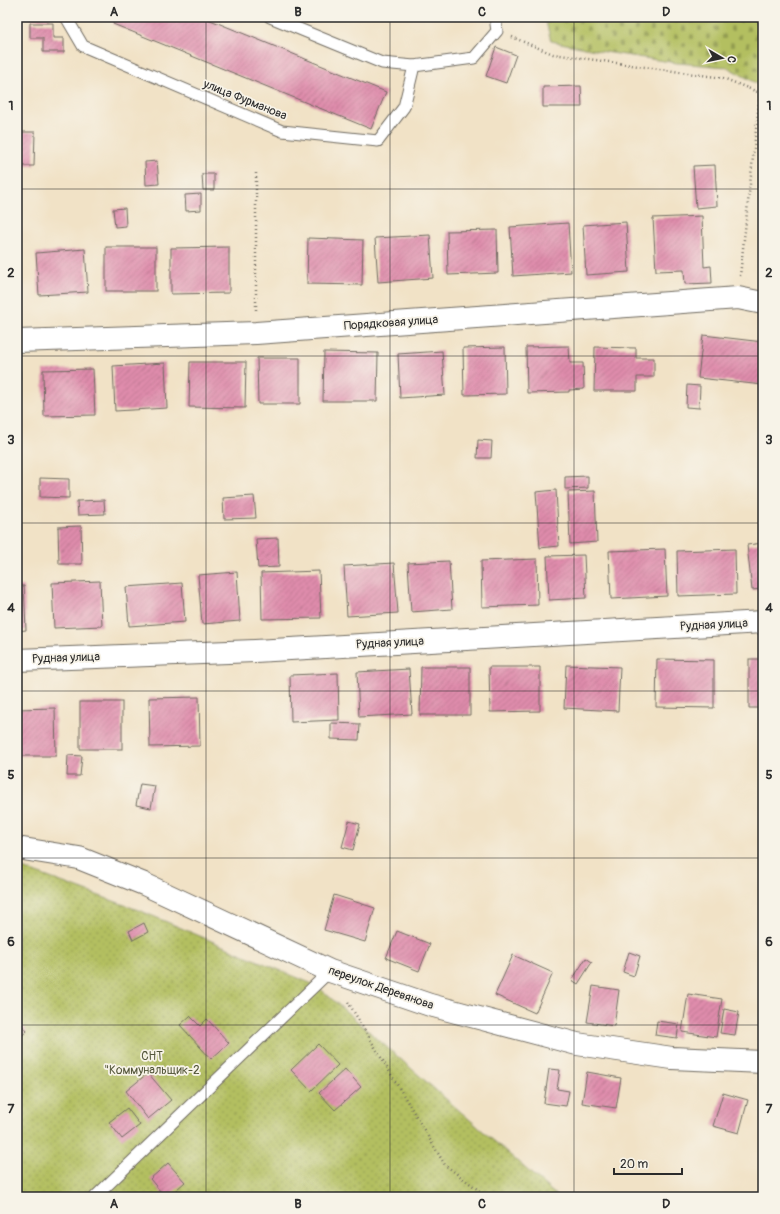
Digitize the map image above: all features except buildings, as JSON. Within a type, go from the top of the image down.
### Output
[{"type":"street","name":"Порядковая улица","points":[[17,341],[256,333],[738,298],[763,303]]},
{"type":"street","name":"Рудная улица","points":[[17,660],[255,651],[763,622]]},
{"type":"street","name":"переулок Деревянова","points":[[17,848],[80,858],[144,884],[330,971],[430,1005],[576,1044],[672,1058],[763,1062]]},
{"type":"lane","name":"улица Фурманова","points":[[66,17],[83,46],[282,130],[378,141],[404,108],[414,66]]},
{"type":"lane","points":[[270,17],[382,63],[414,66],[474,58],[497,31],[495,17]]},
{"type":"lane","points":[[95,1197],[330,971]]},
{"type":"path","points":[[497,31],[553,54],[723,78],[761,93],[738,298]]},
{"type":"path","points":[[256,170],[256,333]]},
{"type":"path","points":[[330,971],[445,1165],[488,1197]]},
{"type":"green space","points":[[546,17],[763,17],[763,87],[727,67],[677,63],[605,52],[551,41]]},
{"type":"green space","name":"СНТ \"Коммунальщик-2","points":[[17,866],[141,911],[317,986],[558,1197],[17,1197]]}]
